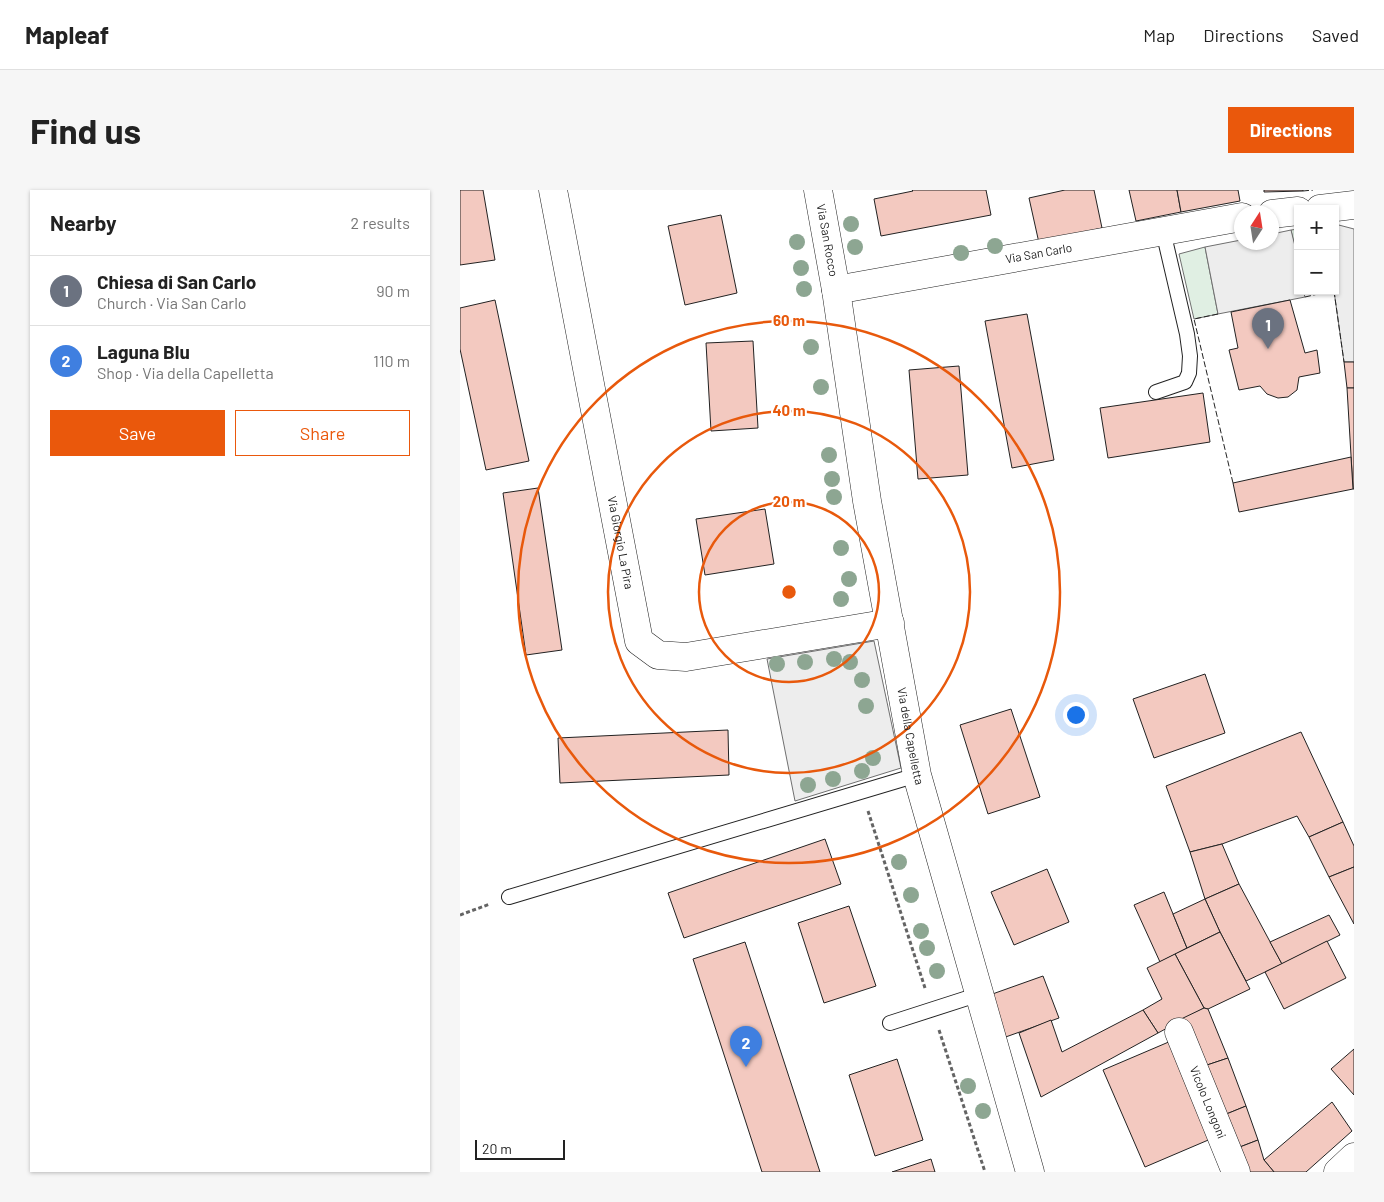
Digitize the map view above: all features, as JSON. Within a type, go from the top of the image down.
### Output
[{"type":"street","name":"Via Giorgio La Pira","points":[[552,190],[639,641],[658,655],[686,657],[890,623]]},
{"type":"street","name":"Via San Rocco","points":[[818,190],[836,290]]},
{"type":"street","points":[[1339,207],[1354,205]]},
{"type":"street","points":[[1279,213],[1294,211]]},
{"type":"street","name":"Via San Carlo","points":[[836,290],[1234,218]]},
{"type":"street","name":"Via della Capelletta","points":[[836,290],[867,501],[917,775],[1030,1172]]},
{"type":"street","name":"Vicolo Longoni","points":[[1179,1032],[1236,1172]]},
{"type":"street","points":[[1338,1172],[1354,1157]]},
{"type":"lane","points":[[1156,392],[1184,382],[1189,373],[1190,356],[1188,334],[1162,231]]},
{"type":"lane","points":[[509,896],[917,775]]},
{"type":"lane","points":[[890,1023],[980,994]]},
{"type":"path","points":[[862,792],[985,1172]]},
{"type":"path","points":[[460,915],[509,896]]},
{"type":"green space","points":[[1291,230],[1294,230],[1294,244]]},
{"type":"green space","points":[[1205,247],[1218,314],[1194,319],[1179,254]]},
{"type":"shaded area","points":[[1339,225],[1354,229],[1354,362],[1344,362],[1335,295],[1339,295]]},
{"type":"shaded area","points":[[1291,230],[1294,242],[1294,295],[1304,295],[1305,297],[1218,314],[1205,247],[1234,241],[1234,250],[1279,250],[1279,233]]},
{"type":"shaded area","points":[[874,641],[901,768],[795,801],[767,659]]},
{"type":"building","points":[[460,190],[483,190],[495,260],[460,265]]},
{"type":"building","points":[[912,190],[986,190],[991,215],[881,236],[874,199]]},
{"type":"building","points":[[1065,190],[1094,190],[1102,228],[1039,243],[1029,198]]},
{"type":"building","points":[[1129,190],[1177,190],[1181,212],[1136,221]]},
{"type":"building","points":[[1177,190],[1238,190],[1240,201],[1181,212]]},
{"type":"building","points":[[1264,190],[1303,190],[1303,191],[1264,192]]},
{"type":"building","points":[[721,215],[737,293],[685,305],[668,226]]},
{"type":"building","points":[[495,300],[529,461],[486,470],[460,349],[460,308]]},
{"type":"building","points":[[1290,300],[1305,353],[1317,350],[1320,373],[1299,377],[1297,390],[1288,397],[1278,398],[1267,394],[1260,386],[1239,390],[1229,350],[1238,348],[1231,312]]},
{"type":"building","points":[[1027,314],[1054,460],[1012,468],[985,321]]},
{"type":"building","points":[[753,341],[758,428],[711,431],[706,343]]},
{"type":"building","points":[[1344,362],[1354,362],[1354,388],[1347,388]]},
{"type":"building","points":[[959,366],[968,475],[918,479],[909,370]]},
{"type":"building","points":[[1347,388],[1354,388],[1354,489],[1353,489]]},
{"type":"building","points":[[1203,393],[1210,442],[1108,458],[1100,408]]},
{"type":"building","points":[[1351,457],[1353,489],[1239,512],[1233,483]]},
{"type":"building","points":[[538,488],[562,650],[526,655],[503,493]]},
{"type":"building","points":[[765,509],[774,564],[705,575],[696,519]]},
{"type":"building","points":[[1205,674],[1225,733],[1154,758],[1133,699]]},
{"type":"building","points":[[1011,709],[1040,797],[988,814],[960,725]]},
{"type":"building","points":[[728,730],[729,775],[560,783],[558,738]]},
{"type":"building","points":[[1301,732],[1343,822],[1309,837],[1297,816],[1222,844],[1190,852],[1166,786]]},
{"type":"building","points":[[1343,822],[1354,846],[1354,867],[1329,877],[1309,837]]},
{"type":"building","points":[[825,839],[841,884],[684,938],[668,893]]},
{"type":"building","points":[[1222,844],[1239,884],[1205,899],[1190,852]]},
{"type":"building","points":[[1354,867],[1354,924],[1329,877]]},
{"type":"building","points":[[1047,869],[1069,922],[1014,945],[991,892]]},
{"type":"building","points":[[1239,884],[1282,964],[1246,981],[1205,899]]},
{"type":"building","points":[[1164,892],[1187,948],[1160,962],[1134,905]]},
{"type":"building","points":[[1205,899],[1220,932],[1187,948],[1173,914]]},
{"type":"building","points":[[849,906],[876,986],[824,1003],[798,923]]},
{"type":"building","points":[[1329,915],[1340,935],[1282,964],[1270,942]]},
{"type":"building","points":[[1220,932],[1250,989],[1208,1009],[1204,1008],[1175,954]]},
{"type":"building","points":[[1327,941],[1346,978],[1284,1009],[1265,972]]},
{"type":"building","points":[[745,942],[820,1172],[762,1172],[693,959]]},
{"type":"building","points":[[1175,954],[1204,1008],[1158,1033],[1143,1010],[1162,999],[1147,968]]},
{"type":"building","points":[[1043,976],[1059,1018],[1000,1039],[984,997]]},
{"type":"building","points":[[1204,1008],[1208,1009],[1228,1058],[1198,1068],[1179,1020]]},
{"type":"building","points":[[1143,1010],[1158,1033],[1041,1097],[1019,1033],[1051,1020],[1062,1052]]},
{"type":"building","points":[[1171,1041],[1213,1138],[1145,1167],[1103,1070]]},
{"type":"building","points":[[1354,1049],[1354,1095],[1331,1069]]},
{"type":"building","points":[[1228,1058],[1246,1106],[1219,1117],[1198,1068]]},
{"type":"building","points":[[897,1059],[923,1140],[875,1156],[849,1075]]},
{"type":"building","points":[[1332,1102],[1352,1131],[1306,1172],[1274,1172],[1264,1160]]},
{"type":"building","points":[[1246,1106],[1258,1140],[1232,1150],[1219,1117]]},
{"type":"building","points":[[1258,1140],[1264,1160],[1274,1172],[1241,1172],[1232,1150]]},
{"type":"building","points":[[931,1159],[935,1172],[892,1172]]},
{"type":"fence","points":[[1303,191],[1313,190]]},
{"type":"fence","points":[[1305,297],[1314,295]]},
{"type":"fence","points":[[1335,295],[1344,362]]},
{"type":"fence","points":[[1218,314],[1194,319],[1233,483]]},
{"type":"place","name":"Chiesa di San Carlo","points":[[1268,349]]},
{"type":"place","name":"Laguna Blu","points":[[746,1067]]}]
